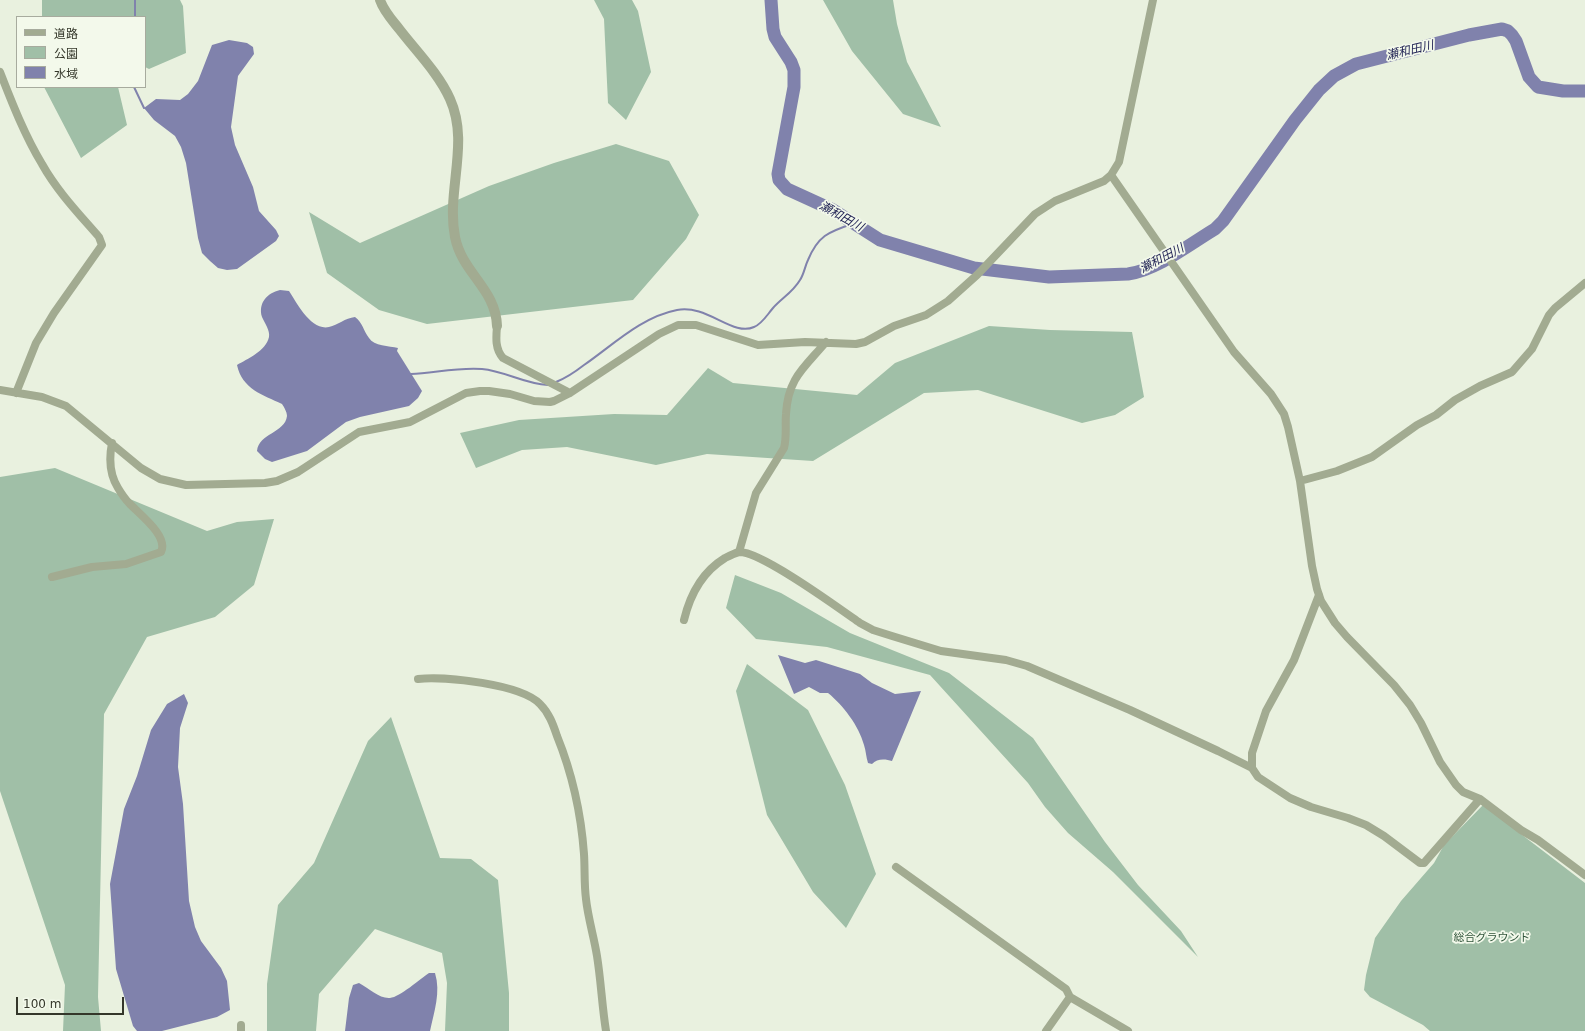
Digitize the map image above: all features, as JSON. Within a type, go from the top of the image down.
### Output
[{"type":"street","points":[[380,0],[389,16],[442,86],[453,106],[457,121],[458,139],[454,210],[455,237],[459,251],[466,265],[493,304],[497,326],[496,343],[499,352],[503,358],[570,393]]},
{"type":"street","points":[[0,390],[42,397],[66,406],[147,472],[160,479],[172,483],[194,486],[265,483],[282,480],[298,472],[359,432],[410,422],[466,393],[489,391],[510,394],[534,401],[550,402],[560,399],[659,334],[678,325],[696,325],[758,345],[805,342],[856,344],[865,342],[894,326],[922,317],[932,312],[970,282],[1023,226],[1041,210],[1055,201],[1094,185],[1111,175],[1119,162],[1153,0]]},
{"type":"street","points":[[0,72],[16,111],[42,166],[64,196],[99,237],[102,245],[36,342],[16,393]]},
{"type":"street","points":[[1111,175],[1234,352],[1271,394],[1280,407],[1288,427],[1300,481],[1312,566],[1319,595],[1335,623],[1394,684],[1410,705],[1421,723],[1440,762],[1450,778],[1463,792],[1480,799],[1585,875]]},
{"type":"street","points":[[1300,481],[1337,471],[1372,457],[1417,425],[1436,415],[1460,396],[1512,372],[1532,349],[1549,315],[1555,308],[1585,283]]},
{"type":"street","points":[[739,552],[756,493],[784,448],[786,442],[787,402],[793,382],[797,374],[826,342]]},
{"type":"street","points":[[52,577],[92,567],[126,564],[158,554],[163,549],[160,538],[153,527],[128,502],[117,487],[109,456],[112,443]]},
{"type":"street","points":[[684,620],[688,605],[694,592],[707,573],[721,561],[739,552],[755,556],[769,563],[873,630],[941,651],[1006,660],[1027,666],[1218,750],[1252,768],[1258,777],[1290,798],[1310,807],[1366,825],[1384,836],[1420,863],[1424,863],[1480,799]]},
{"type":"street","points":[[1252,768],[1252,753],[1260,726],[1270,703],[1294,660],[1319,595]]},
{"type":"street","points":[[418,679],[454,679],[515,690],[536,700],[551,719],[565,755],[574,790],[583,839],[586,900],[597,953],[606,1031]]},
{"type":"street","points":[[896,867],[1066,988],[1070,996],[1128,1031]]},
{"type":"street","points":[[1046,1031],[1070,996]]},
{"type":"green space","points":[[42,0],[180,0],[183,6],[186,53],[149,69],[146,68],[146,16],[42,16]]},
{"type":"green space","points":[[594,0],[632,0],[638,11],[651,72],[626,120],[608,103],[604,19]]},
{"type":"green space","points":[[823,0],[893,0],[897,24],[907,62],[941,127],[903,114],[852,51]]},
{"type":"green space","points":[[45,88],[118,88],[127,125],[81,158]]},
{"type":"green space","points":[[616,144],[669,161],[699,215],[686,239],[633,300],[427,324],[379,310],[327,273],[309,212],[360,243],[489,186],[554,163]]},
{"type":"green space","points":[[989,326],[1050,330],[1132,332],[1144,397],[1115,415],[1082,423],[978,390],[924,393],[813,461],[707,454],[656,465],[567,447],[522,450],[476,468],[460,433],[519,420],[614,414],[667,415],[708,368],[733,383],[857,395],[895,363]]},
{"type":"green space","points":[[55,468],[207,531],[237,522],[274,519],[254,585],[215,617],[147,637],[104,714],[98,997],[101,1031],[63,1031],[65,985],[0,791],[0,477]]},
{"type":"green space","points":[[735,575],[781,593],[850,633],[949,673],[1033,738],[1105,842],[1138,885],[1181,931],[1198,957],[1113,872],[1068,833],[1045,807],[1028,783],[930,675],[827,647],[756,639],[726,608]]},
{"type":"green space","points":[[747,664],[808,710],[845,785],[876,874],[846,928],[813,892],[767,815],[736,691]]},
{"type":"green space","points":[[391,717],[440,858],[471,859],[498,880],[509,993],[509,1031],[445,1031],[447,983],[442,953],[375,929],[319,994],[316,1031],[267,1031],[267,984],[278,905],[314,863],[368,741]]},
{"type":"green space","name":"総合グラウンド","points":[[1483,805],[1585,883],[1585,1031],[1430,1031],[1423,1025],[1370,997],[1364,990],[1375,938],[1401,901],[1434,863],[1444,845]]},
{"type":"water","points":[[229,40],[247,43],[253,47],[254,54],[238,76],[231,127],[235,145],[253,187],[259,211],[276,230],[279,236],[276,241],[237,269],[227,270],[218,268],[202,253],[198,238],[186,163],[181,147],[175,136],[154,120],[144,108],[156,99],[180,100],[188,94],[198,81],[212,45]]},
{"type":"water","points":[[275,291],[289,291],[300,309],[316,325],[329,327],[355,317],[360,322],[371,341],[398,348],[397,351],[422,391],[418,398],[409,406],[360,417],[346,422],[307,451],[272,462],[265,459],[257,451],[259,445],[262,440],[282,426],[287,416],[282,404],[248,386],[243,380],[237,365],[256,354],[267,342],[269,332],[262,317],[261,307],[268,296]]},
{"type":"water","points":[[778,655],[805,663],[816,660],[860,674],[872,683],[895,694],[921,691],[892,761],[882,760],[876,761],[872,764],[868,763],[862,738],[845,710],[828,693],[820,693],[809,687],[794,694]]},
{"type":"water","points":[[184,694],[188,703],[180,728],[178,767],[183,804],[189,901],[195,927],[201,941],[221,968],[227,981],[230,1010],[217,1017],[162,1031],[137,1031],[133,1026],[116,969],[110,884],[124,809],[137,776],[151,730],[167,704]]},
{"type":"water","points":[[429,973],[435,973],[437,980],[437,995],[430,1031],[345,1031],[349,998],[353,985],[359,983],[382,997],[390,998],[404,991]]},
{"type":"waterway","points":[[135,0],[135,16]]},
{"type":"waterway","name":"瀬和田川","points":[[771,0],[775,37],[791,62],[794,70],[794,87],[778,174],[779,180],[787,189],[833,210],[880,240],[974,268],[1049,277],[1128,274],[1139,272],[1173,256],[1215,229],[1223,221],[1295,120],[1319,90],[1334,76],[1356,64],[1469,35],[1502,29],[1508,31],[1516,41],[1529,77],[1538,87],[1563,91],[1585,91]]},
{"type":"waterway","points":[[134,88],[144,108]]},
{"type":"waterway","points":[[556,382],[574,372],[639,325],[677,310],[688,309],[699,312],[737,328],[746,329],[757,326],[797,284],[803,275],[812,252],[820,240],[830,233],[852,224]]},
{"type":"waterway","points":[[411,374],[464,369],[482,369],[548,385]]}]
